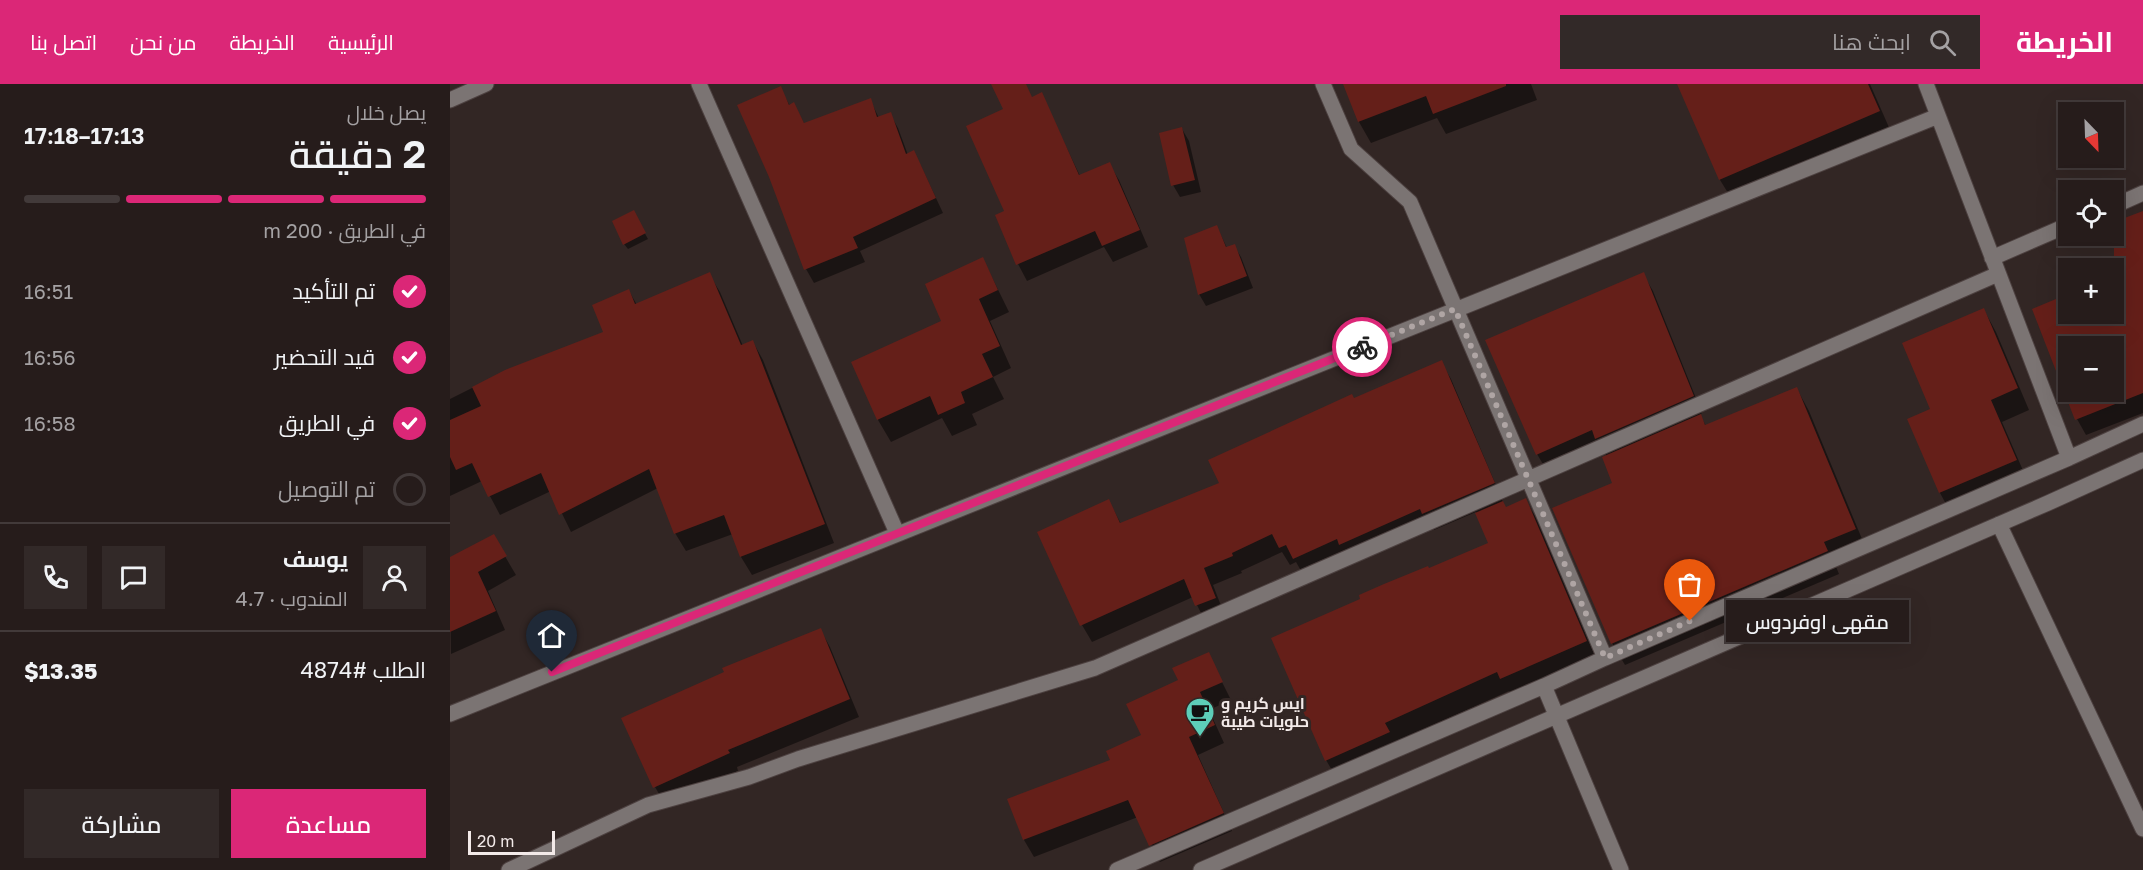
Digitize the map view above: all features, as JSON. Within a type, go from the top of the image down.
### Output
[{"type":"street","points":[[450,100],[486,84]]},
{"type":"street","points":[[699,84],[897,533]]},
{"type":"street","points":[[1323,84],[1351,149],[1410,202],[1605,658]]},
{"type":"street","points":[[1926,84],[2069,458]]},
{"type":"street","points":[[450,714],[1938,116]]},
{"type":"street","points":[[2124,202],[2143,193]]},
{"type":"street","points":[[1992,258],[2058,229]]},
{"type":"street","points":[[509,870],[648,805],[749,777],[798,759],[1095,668],[1998,274]]},
{"type":"street","points":[[1117,870],[2143,424]]},
{"type":"street","points":[[1201,870],[2143,460]]},
{"type":"street","points":[[1999,524],[2143,830]]},
{"type":"street","points":[[1544,686],[1621,870]]},
{"type":"building","points":[[991,84],[1026,84],[1032,97],[1042,92],[1079,175],[1110,162],[1140,230],[1102,246],[1095,231],[1016,265],[995,215],[1004,211],[966,126],[1003,109]]},
{"type":"building","points":[[1343,84],[1506,84],[1506,86],[1433,114],[1426,96],[1358,122]]},
{"type":"building","points":[[1677,84],[1868,84],[1880,111],[1719,180]]},
{"type":"building","points":[[781,86],[789,105],[794,102],[804,123],[871,98],[877,117],[891,112],[906,154],[914,150],[936,198],[853,237],[858,248],[804,270],[769,177],[737,105]]},
{"type":"building","points":[[1182,127],[1195,180],[1171,186],[1159,133]]},
{"type":"building","points":[[634,210],[646,233],[623,245],[612,221]]},
{"type":"building","points":[[2143,211],[2143,393],[2124,401],[2124,336],[2058,336],[2058,376],[2032,309],[2058,298],[2058,324],[2124,324],[2124,258],[2114,258],[2114,246],[2124,246],[2124,218]]},
{"type":"building","points":[[1217,225],[1226,247],[1235,244],[1247,276],[1198,295],[1184,238]]},
{"type":"building","points":[[983,257],[998,290],[979,299],[1000,346],[982,354],[993,377],[961,392],[965,403],[938,415],[930,396],[877,420],[851,362],[941,321],[925,284]]},
{"type":"building","points":[[710,272],[741,345],[753,340],[825,524],[740,557],[724,515],[674,534],[649,469],[559,515],[541,473],[488,497],[472,463],[456,470],[450,457],[450,420],[481,406],[472,387],[505,370],[603,332],[592,305],[629,289],[635,304]]},
{"type":"building","points":[[1644,272],[1694,396],[1595,439],[1592,430],[1536,455],[1485,340]]},
{"type":"building","points":[[1984,308],[2018,388],[1991,400],[2017,460],[1939,493],[1907,419],[1930,409],[1902,343]]},
{"type":"building","points":[[1442,360],[1495,483],[1422,514],[1420,509],[1339,545],[1337,539],[1293,559],[1286,545],[1279,548],[1272,534],[1232,553],[1233,556],[1204,568],[1216,598],[1195,606],[1184,579],[1080,626],[1037,532],[1109,499],[1120,523],[1219,483],[1208,460],[1352,394],[1354,398]]},
{"type":"building","points":[[1797,387],[1856,529],[1824,542],[1828,551],[1611,644],[1552,508],[1612,483],[1602,457],[1701,414],[1705,425]]},
{"type":"building","points":[[2068,402],[2120,402],[2075,420]]},
{"type":"building","points":[[1526,498],[1587,641],[1500,679],[1497,672],[1385,723],[1390,732],[1325,761],[1271,638],[1360,599],[1359,595],[1384,584],[1488,543],[1475,513],[1503,501],[1506,507]]},
{"type":"building","points":[[494,534],[507,556],[478,572],[496,611],[450,632],[450,557]]},
{"type":"building","points":[[821,628],[850,699],[728,750],[730,753],[653,788],[621,718],[724,672],[722,668]]},
{"type":"building","points":[[1209,652],[1223,682],[1200,692],[1215,725],[1189,737],[1224,813],[1149,846],[1128,800],[1023,840],[1007,799],[1110,760],[1106,751],[1141,735],[1126,704],[1178,680],[1172,668]]},
{"type":"way so far","points":[[1362,347],[1455,309],[1605,658],[1690,621]]},
{"type":"place","name":"مقهى اوفردوس","points":[[1690,621]]},
{"type":"place","name":"ايس كريم و حلويات طيبة","points":[[1200,738]]},
{"type":"route","points":[[552,672],[1362,347]]}]
